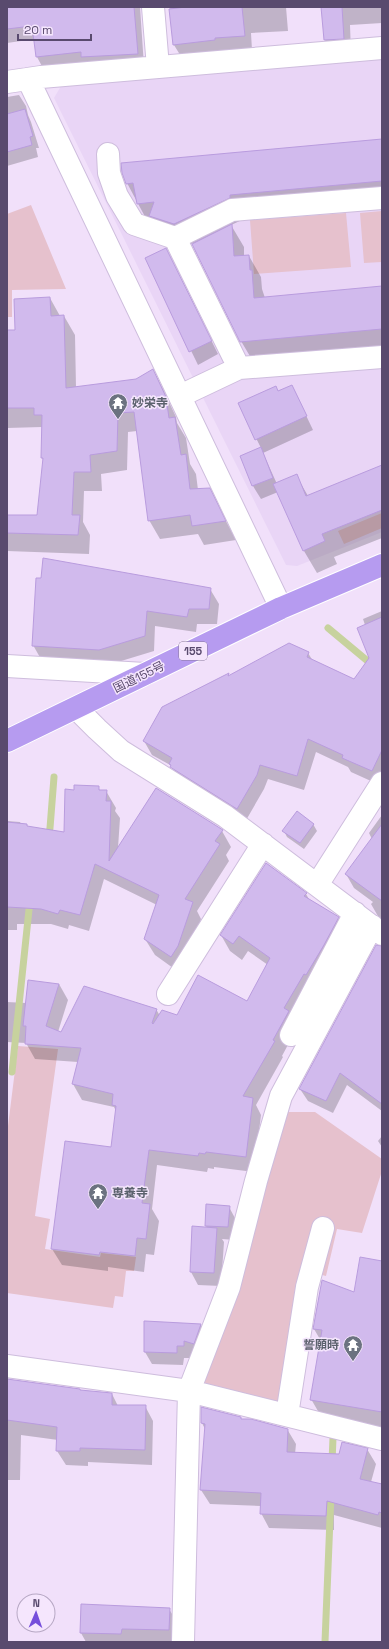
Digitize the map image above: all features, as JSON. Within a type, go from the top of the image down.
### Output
[{"type":"highway","name":"国道155号","points":[[7,741],[281,608],[382,565]]},
{"type":"street","points":[[153,7],[158,67]]},
{"type":"street","points":[[281,608],[180,396],[17,81],[158,67],[382,48]]},
{"type":"street","points":[[108,154],[109,173],[117,196],[134,224],[175,238],[239,368]]},
{"type":"street","points":[[175,238],[232,210],[382,198]]},
{"type":"street","points":[[180,396],[239,368],[382,357]]},
{"type":"street","points":[[7,666],[145,674]]},
{"type":"street","points":[[76,708],[97,730],[121,750],[225,816],[370,924]]},
{"type":"street","points":[[317,885],[382,783]]},
{"type":"street","points":[[168,994],[263,844]]},
{"type":"street","points":[[291,1035],[370,924]]},
{"type":"street","points":[[183,1642],[189,1391],[229,1286],[256,1181],[281,1096],[370,924]]},
{"type":"street","points":[[287,1415],[307,1287],[323,1228]]},
{"type":"street","points":[[7,1366],[189,1391],[382,1439]]},
{"type":"shaded area","points":[[382,59],[382,532],[297,566],[286,565],[54,98],[61,86]]},
{"type":"shaded area","points":[[31,205],[66,289],[12,290],[12,317],[7,317],[7,214]]},
{"type":"shaded area","points":[[382,211],[382,262],[364,263],[360,213]]},
{"type":"shaded area","points":[[346,213],[351,267],[254,274],[250,220]]},
{"type":"shaded area","points":[[382,513],[382,528],[344,544],[338,531]]},
{"type":"shaded area","points":[[18,1046],[58,1049],[35,1216],[50,1219],[45,1249],[100,1257],[101,1253],[136,1257],[134,1271],[126,1271],[123,1297],[115,1296],[113,1308],[7,1293],[7,1134]]},
{"type":"shaded area","points":[[281,1112],[315,1112],[382,1159],[382,1171],[362,1233],[337,1229],[326,1276],[318,1274],[296,1412],[197,1386]]},
{"type":"building","points":[[7,7],[134,7],[138,54],[81,57],[81,52],[36,57],[32,26],[7,29]]},
{"type":"building","points":[[186,7],[242,7],[245,36],[215,38],[215,40],[173,45],[169,9]]},
{"type":"building","points":[[321,7],[342,7],[344,39],[324,40]]},
{"type":"building","points":[[25,109],[33,136],[30,137],[32,145],[7,152],[7,114]]},
{"type":"building","points":[[382,139],[382,181],[230,195],[230,198],[174,224],[149,216],[154,202],[137,204],[133,183],[126,184],[122,173],[121,163]]},
{"type":"building","points":[[232,224],[234,256],[249,255],[250,270],[252,270],[254,298],[382,286],[382,329],[240,342],[192,244]]},
{"type":"building","points":[[166,248],[212,341],[189,352],[145,258]]},
{"type":"building","points":[[50,297],[51,316],[64,315],[66,388],[136,379],[153,369],[166,397],[169,418],[175,417],[181,455],[186,454],[190,489],[210,488],[226,521],[192,526],[190,515],[148,521],[134,412],[118,413],[117,451],[90,455],[91,472],[74,472],[72,515],[80,515],[78,535],[7,533],[7,515],[37,515],[43,458],[41,458],[42,415],[34,415],[34,408],[7,408],[7,330],[15,330],[14,299]]},
{"type":"building","points":[[292,385],[307,416],[255,440],[238,403],[276,386],[278,391]]},
{"type":"building","points":[[261,447],[273,478],[252,486],[240,456]]},
{"type":"building","points":[[382,465],[382,510],[322,534],[325,541],[303,551],[273,484],[297,474],[306,496]]},
{"type":"building","points":[[43,558],[211,588],[209,609],[189,609],[187,617],[147,611],[145,636],[99,650],[32,646],[36,578],[41,578]]},
{"type":"building","points":[[382,617],[382,750],[372,771],[342,758],[343,755],[308,739],[297,776],[260,765],[257,775],[237,809],[170,767],[171,765],[169,764],[172,758],[143,741],[162,707],[229,673],[228,676],[289,643],[309,652],[307,657],[354,679],[369,658],[357,628]]},
{"type":"building","points":[[74,785],[99,786],[99,790],[107,790],[106,801],[111,801],[109,861],[156,788],[223,830],[215,841],[220,844],[185,899],[193,902],[178,946],[171,957],[144,939],[159,895],[95,864],[80,915],[60,910],[58,914],[41,909],[7,907],[7,822],[27,824],[27,826],[64,832],[65,789],[74,790]]},
{"type":"building","points":[[297,811],[314,824],[300,843],[282,831]]},
{"type":"building","points":[[382,824],[382,901],[345,874]]},
{"type":"building","points":[[266,863],[307,893],[304,896],[339,917],[306,975],[304,974],[284,1008],[289,1011],[273,1040],[275,1041],[243,1096],[253,1098],[246,1157],[206,1152],[205,1154],[199,1153],[198,1156],[149,1150],[142,1203],[150,1204],[146,1239],[137,1238],[135,1256],[100,1252],[99,1255],[51,1249],[65,1141],[111,1147],[116,1106],[112,1105],[113,1094],[72,1084],[81,1048],[25,1044],[26,1026],[23,1026],[28,980],[59,984],[46,1026],[61,1032],[84,986],[157,1009],[152,1023],[153,1024],[162,1010],[177,1015],[198,975],[247,1001],[270,958],[239,936],[233,944],[220,935]]},
{"type":"building","points":[[376,945],[382,946],[382,1104],[340,1073],[326,1101],[299,1089]]},
{"type":"building","points":[[206,1204],[230,1206],[228,1227],[205,1226]]},
{"type":"building","points":[[192,1226],[217,1228],[214,1273],[190,1272]]},
{"type":"building","points":[[360,1257],[382,1261],[382,1412],[310,1400],[322,1330],[313,1329],[322,1280],[354,1292]]},
{"type":"building","points":[[144,1321],[201,1324],[194,1344],[184,1341],[184,1346],[177,1346],[177,1353],[144,1352]]},
{"type":"building","points":[[7,1379],[80,1390],[112,1393],[112,1405],[146,1405],[145,1450],[80,1448],[80,1451],[56,1451],[57,1427],[7,1420]]},
{"type":"building","points":[[201,1407],[241,1417],[241,1419],[251,1419],[288,1429],[287,1452],[339,1454],[342,1442],[368,1448],[360,1479],[382,1484],[382,1513],[379,1512],[378,1515],[327,1501],[326,1516],[260,1514],[261,1493],[200,1490],[205,1424],[201,1423]]},
{"type":"building","points":[[81,1604],[170,1608],[169,1630],[122,1629],[121,1634],[80,1633]]},
{"type":"waterway","points":[[328,628],[382,673]]},
{"type":"waterway","points":[[48,838],[54,777]]},
{"type":"waterway","points":[[12,1072],[30,900]]},
{"type":"waterway","points":[[332,1462],[333,1438]]},
{"type":"waterway","points":[[325,1642],[331,1494]]},
{"type":"place","name":"妙栄寺","points":[[118,420]]},
{"type":"place","name":"専養寺","points":[[98,1210]]},
{"type":"place","name":"誓願時","points":[[353,1362]]}]
